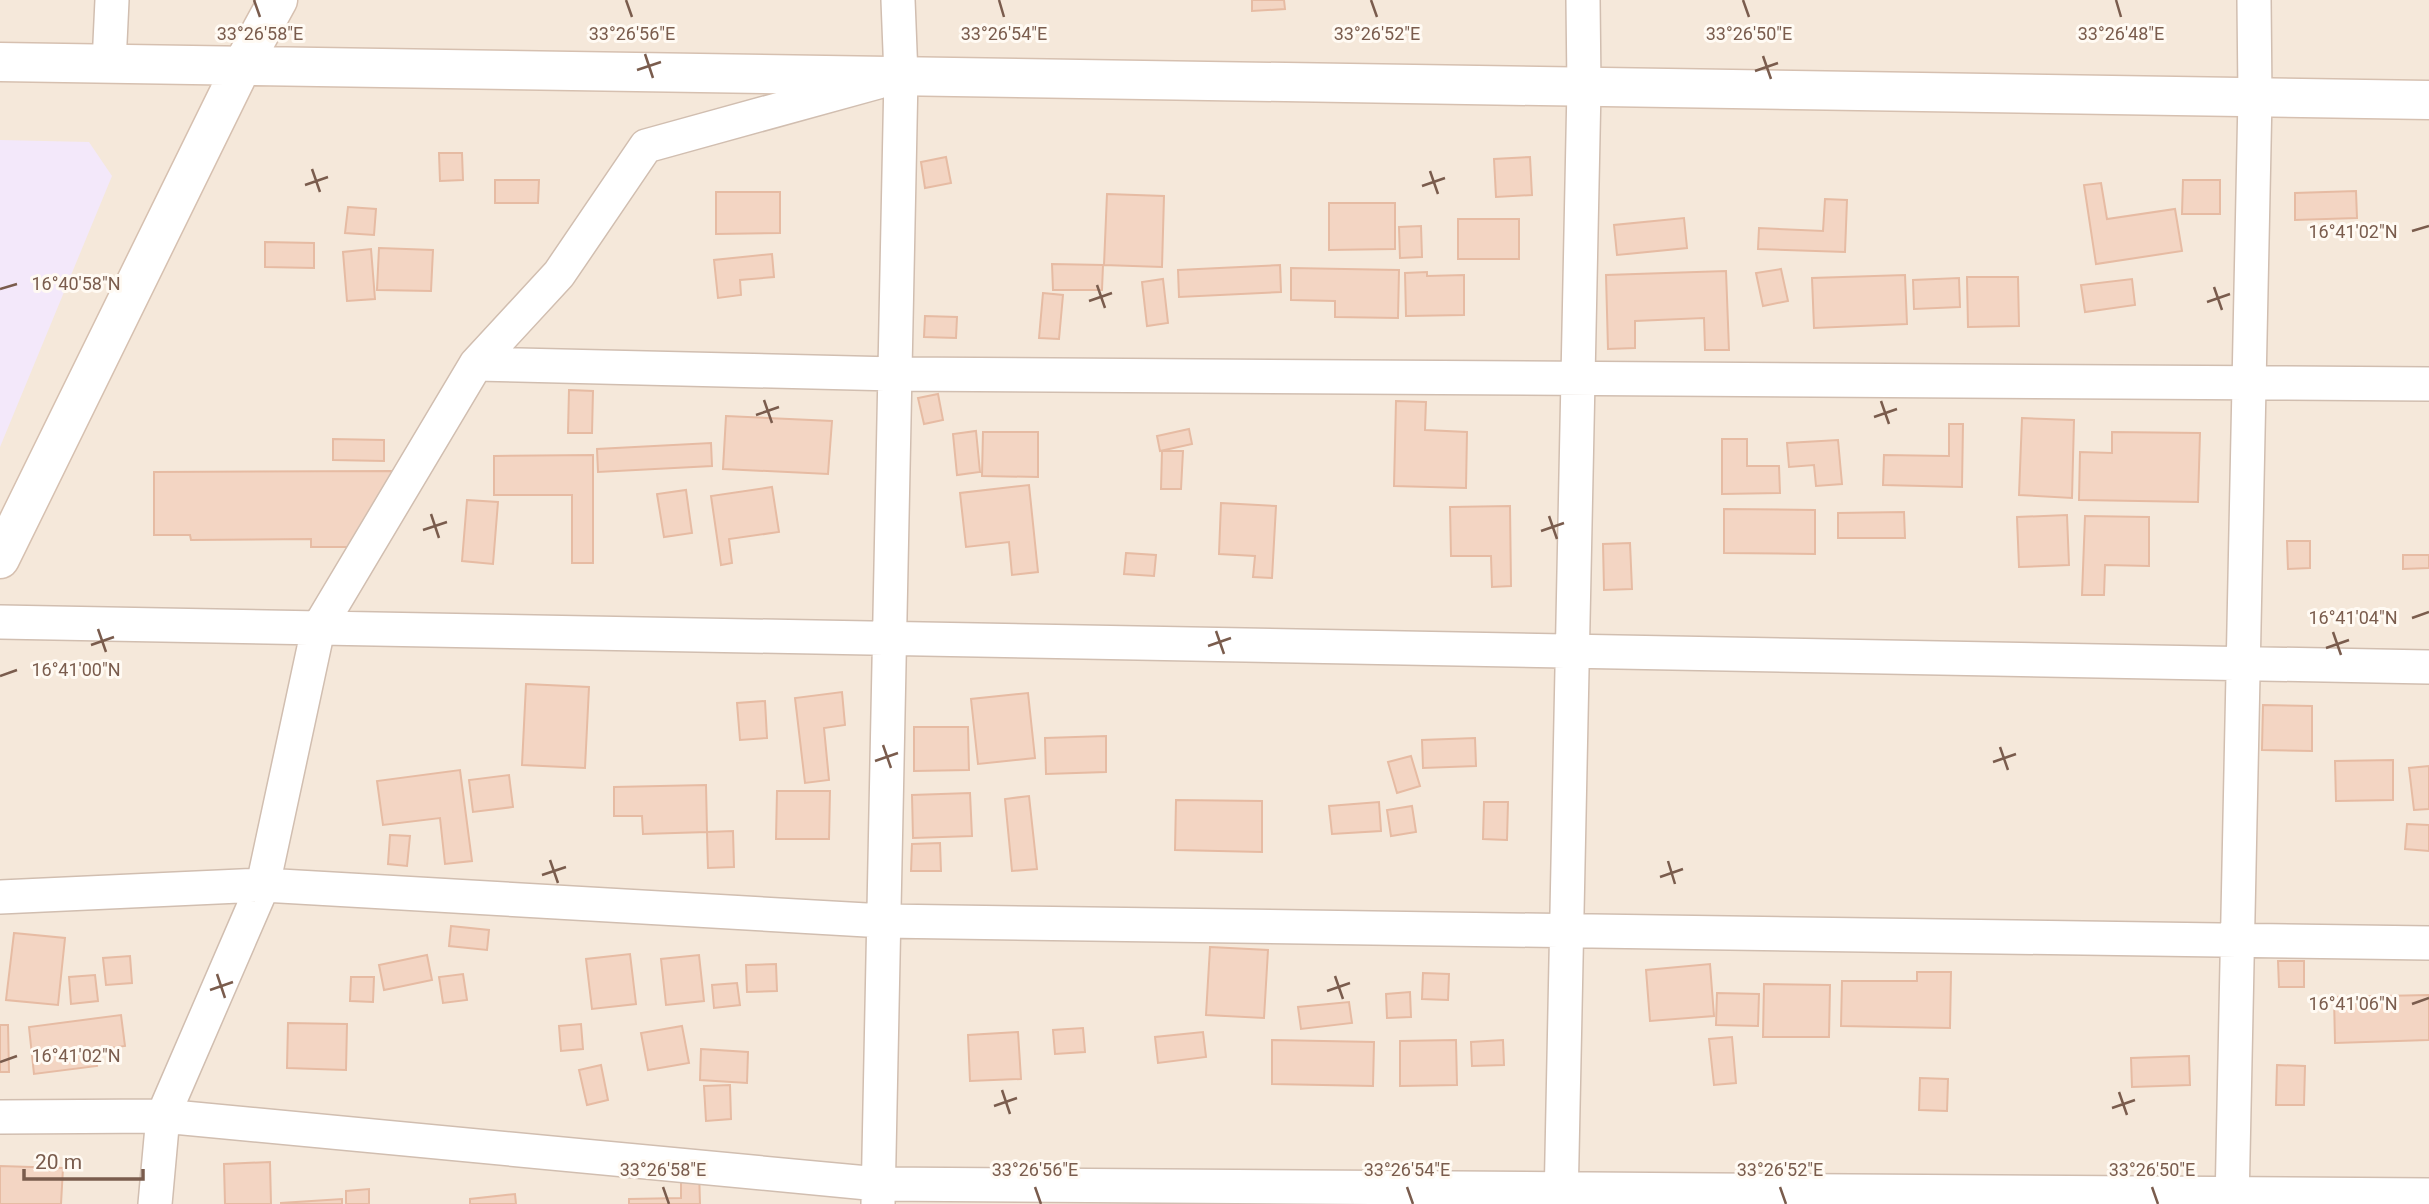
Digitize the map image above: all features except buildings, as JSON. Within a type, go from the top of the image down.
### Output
[{"type":"main road","points":[[0,559],[242,66],[278,0]]},
{"type":"main road","points":[[0,62],[2429,100]]},
{"type":"street","points":[[109,64],[112,0]]},
{"type":"street","points":[[878,1194],[901,76],[898,0]]},
{"type":"street","points":[[1561,1196],[1584,87],[1583,0]]},
{"type":"street","points":[[2232,1199],[2255,97],[2254,0]]},
{"type":"street","points":[[155,1204],[163,1116],[263,885],[317,629],[476,363],[559,274],[646,146],[901,76]]},
{"type":"street","points":[[476,363],[895,374],[2429,384]]},
{"type":"street","points":[[0,622],[2429,667]]},
{"type":"street","points":[[0,897],[263,885],[884,921],[2429,943]]},
{"type":"street","points":[[0,1117],[163,1116],[878,1194],[2232,1199],[2429,1195]]},
{"type":"shaded area","points":[[0,0],[2429,0],[2429,1204],[0,1204]]},
{"type":"shaded area","points":[[0,140],[89,142],[112,176],[0,447]]}]
